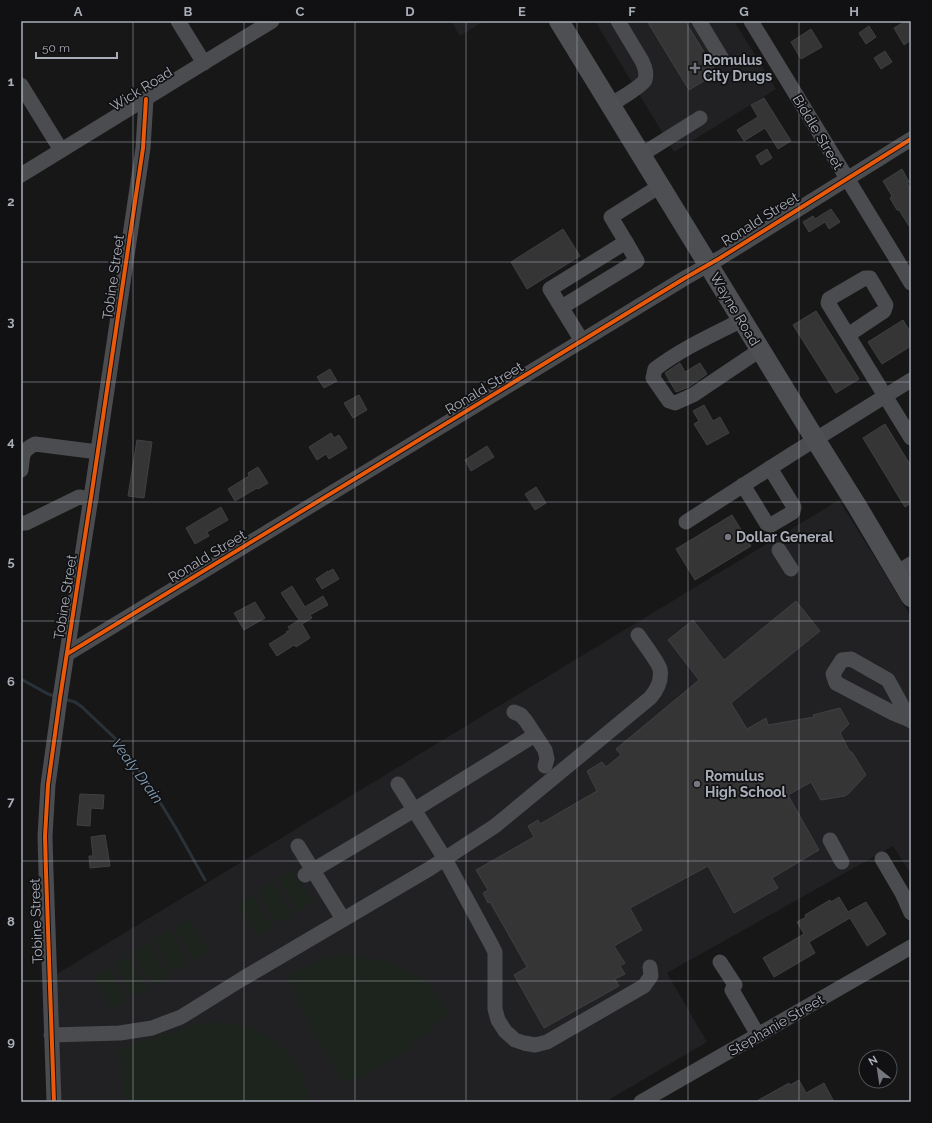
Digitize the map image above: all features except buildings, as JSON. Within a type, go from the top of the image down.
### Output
[{"type":"main road","name":"Wayne Road","points":[[560,21],[760,350],[857,506],[904,568],[911,597]]},
{"type":"street","points":[[178,21],[204,63]]},
{"type":"street","name":"Wick Road","points":[[21,175],[272,21]]},
{"type":"street","points":[[610,105],[642,84],[645,79],[645,67],[618,21]]},
{"type":"street","points":[[698,21],[722,59]]},
{"type":"street","name":"Biddle Street","points":[[751,21],[911,283]]},
{"type":"street","points":[[21,85],[61,150]]},
{"type":"street","name":"Tobine Street","points":[[54,1102],[46,872],[46,809],[48,786],[143,148],[146,99]]},
{"type":"street","points":[[641,154],[700,118]]},
{"type":"street","name":"Ronald Street","points":[[67,654],[720,258],[911,138]]},
{"type":"street","points":[[562,307],[637,260],[611,217],[660,186]]},
{"type":"street","points":[[582,341],[550,289],[626,242]]},
{"type":"street","points":[[742,320],[668,358],[655,369],[653,378],[669,401],[675,403],[693,395],[760,350]]},
{"type":"street","points":[[848,335],[911,438]]},
{"type":"street","points":[[686,522],[815,439],[911,380]]},
{"type":"street","points":[[21,470],[24,452],[28,447],[36,444],[98,452]]},
{"type":"street","points":[[743,485],[767,524],[771,525],[793,512],[794,507],[770,468]]},
{"type":"street","points":[[21,523],[31,521],[79,497],[91,499]]},
{"type":"street","points":[[779,550],[791,569]]},
{"type":"street","points":[[51,1035],[120,1033],[152,1028],[181,1017],[242,979],[429,869],[495,826],[650,698],[656,691],[660,680],[660,669],[638,635]]},
{"type":"street","points":[[851,659],[888,680],[911,721],[892,713],[836,683],[833,674],[842,660],[851,659]]},
{"type":"street","points":[[514,712],[521,715],[526,721],[545,750],[547,759],[544,766]]},
{"type":"street","points":[[309,873],[414,810],[535,734]]},
{"type":"street","points":[[398,784],[445,859],[495,952],[495,1009],[498,1020],[505,1031],[515,1040],[535,1045],[547,1042],[644,986],[651,976],[650,967]]},
{"type":"street","points":[[830,840],[842,862]]},
{"type":"street","points":[[298,846],[309,873],[343,919]]},
{"type":"street","points":[[882,859],[902,893],[911,913]]},
{"type":"street","name":"Stephanie Street","points":[[641,1102],[911,947]]},
{"type":"street","points":[[720,962],[735,985],[732,990],[758,1035]]},
{"type":"shaded area","points":[[451,21],[484,21],[460,36]]},
{"type":"shaded area","points":[[595,21],[734,21],[776,89],[674,152]]},
{"type":"shaded area","name":"Romulus High School","points":[[839,500],[911,617],[911,874],[893,846],[667,973],[707,1042],[605,1102],[60,1102],[55,975]]},
{"type":"shaded area","points":[[293,869],[313,902],[298,912],[278,879]]},
{"type":"shaded area","points":[[273,882],[293,915],[278,924],[257,891]]},
{"type":"shaded area","points":[[253,894],[273,927],[257,936],[237,904]]},
{"type":"shaded area","points":[[189,918],[209,951],[193,960],[174,927]]},
{"type":"shaded area","points":[[169,930],[189,963],[173,973],[153,940]]},
{"type":"shaded area","points":[[149,943],[169,976],[153,985],[133,952]]},
{"type":"shaded area","points":[[128,955],[148,988],[133,997],[113,964]]},
{"type":"shaded area","points":[[344,955],[376,959],[397,965],[407,970],[425,982],[450,1013],[403,1053],[354,1082],[340,1079],[311,1028],[287,976],[320,960]]},
{"type":"shaded area","points":[[108,968],[128,1001],[113,1010],[93,977]]},
{"type":"shaded area","points":[[218,1022],[254,1029],[277,1043],[296,1065],[306,1086],[310,1102],[125,1102],[119,1048],[198,1024]]},
{"type":"waterway","name":"Vealy Drain","points":[[21,679],[48,694],[55,696]]},
{"type":"waterway","name":"Vealy Drain","points":[[64,699],[75,702],[82,707],[119,742],[163,807],[205,880]]},
{"type":"cycle path","points":[[54,1102],[45,836],[48,785],[143,148],[146,99]]},
{"type":"cycle path","points":[[67,654],[720,258],[911,139]]},
{"type":"place","name":"Romulus City Drugs","points":[[695,68]]},
{"type":"place","name":"Dollar General","points":[[728,537]]},
{"type":"place","name":"Romulus High School","points":[[697,784]]}]
